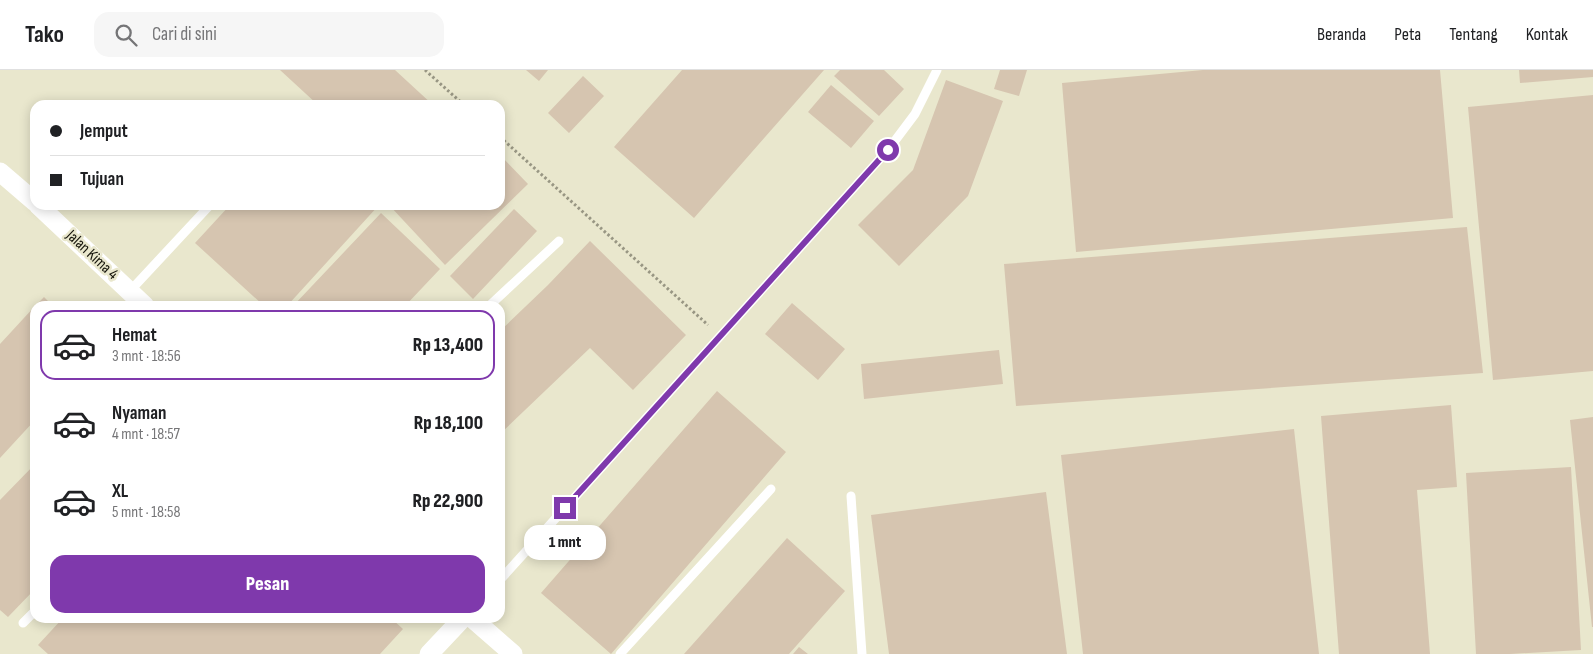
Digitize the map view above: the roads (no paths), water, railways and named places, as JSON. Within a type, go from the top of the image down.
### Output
[{"type":"street","points":[[0,172],[30,198]]},
{"type":"street","name":"Jalan Kima 4","points":[[43,210],[140,301]]},
{"type":"street","points":[[429,654],[458,623]]},
{"type":"street","points":[[478,623],[513,654]]},
{"type":"lane","points":[[505,574],[888,150],[915,114],[937,70]]},
{"type":"lane","points":[[130,291],[205,210]]},
{"type":"lane","points":[[494,301],[559,241]]},
{"type":"lane","points":[[620,654],[771,489]]},
{"type":"lane","points":[[850,496],[862,654]]},
{"type":"lane","points":[[23,623],[30,616]]}]
